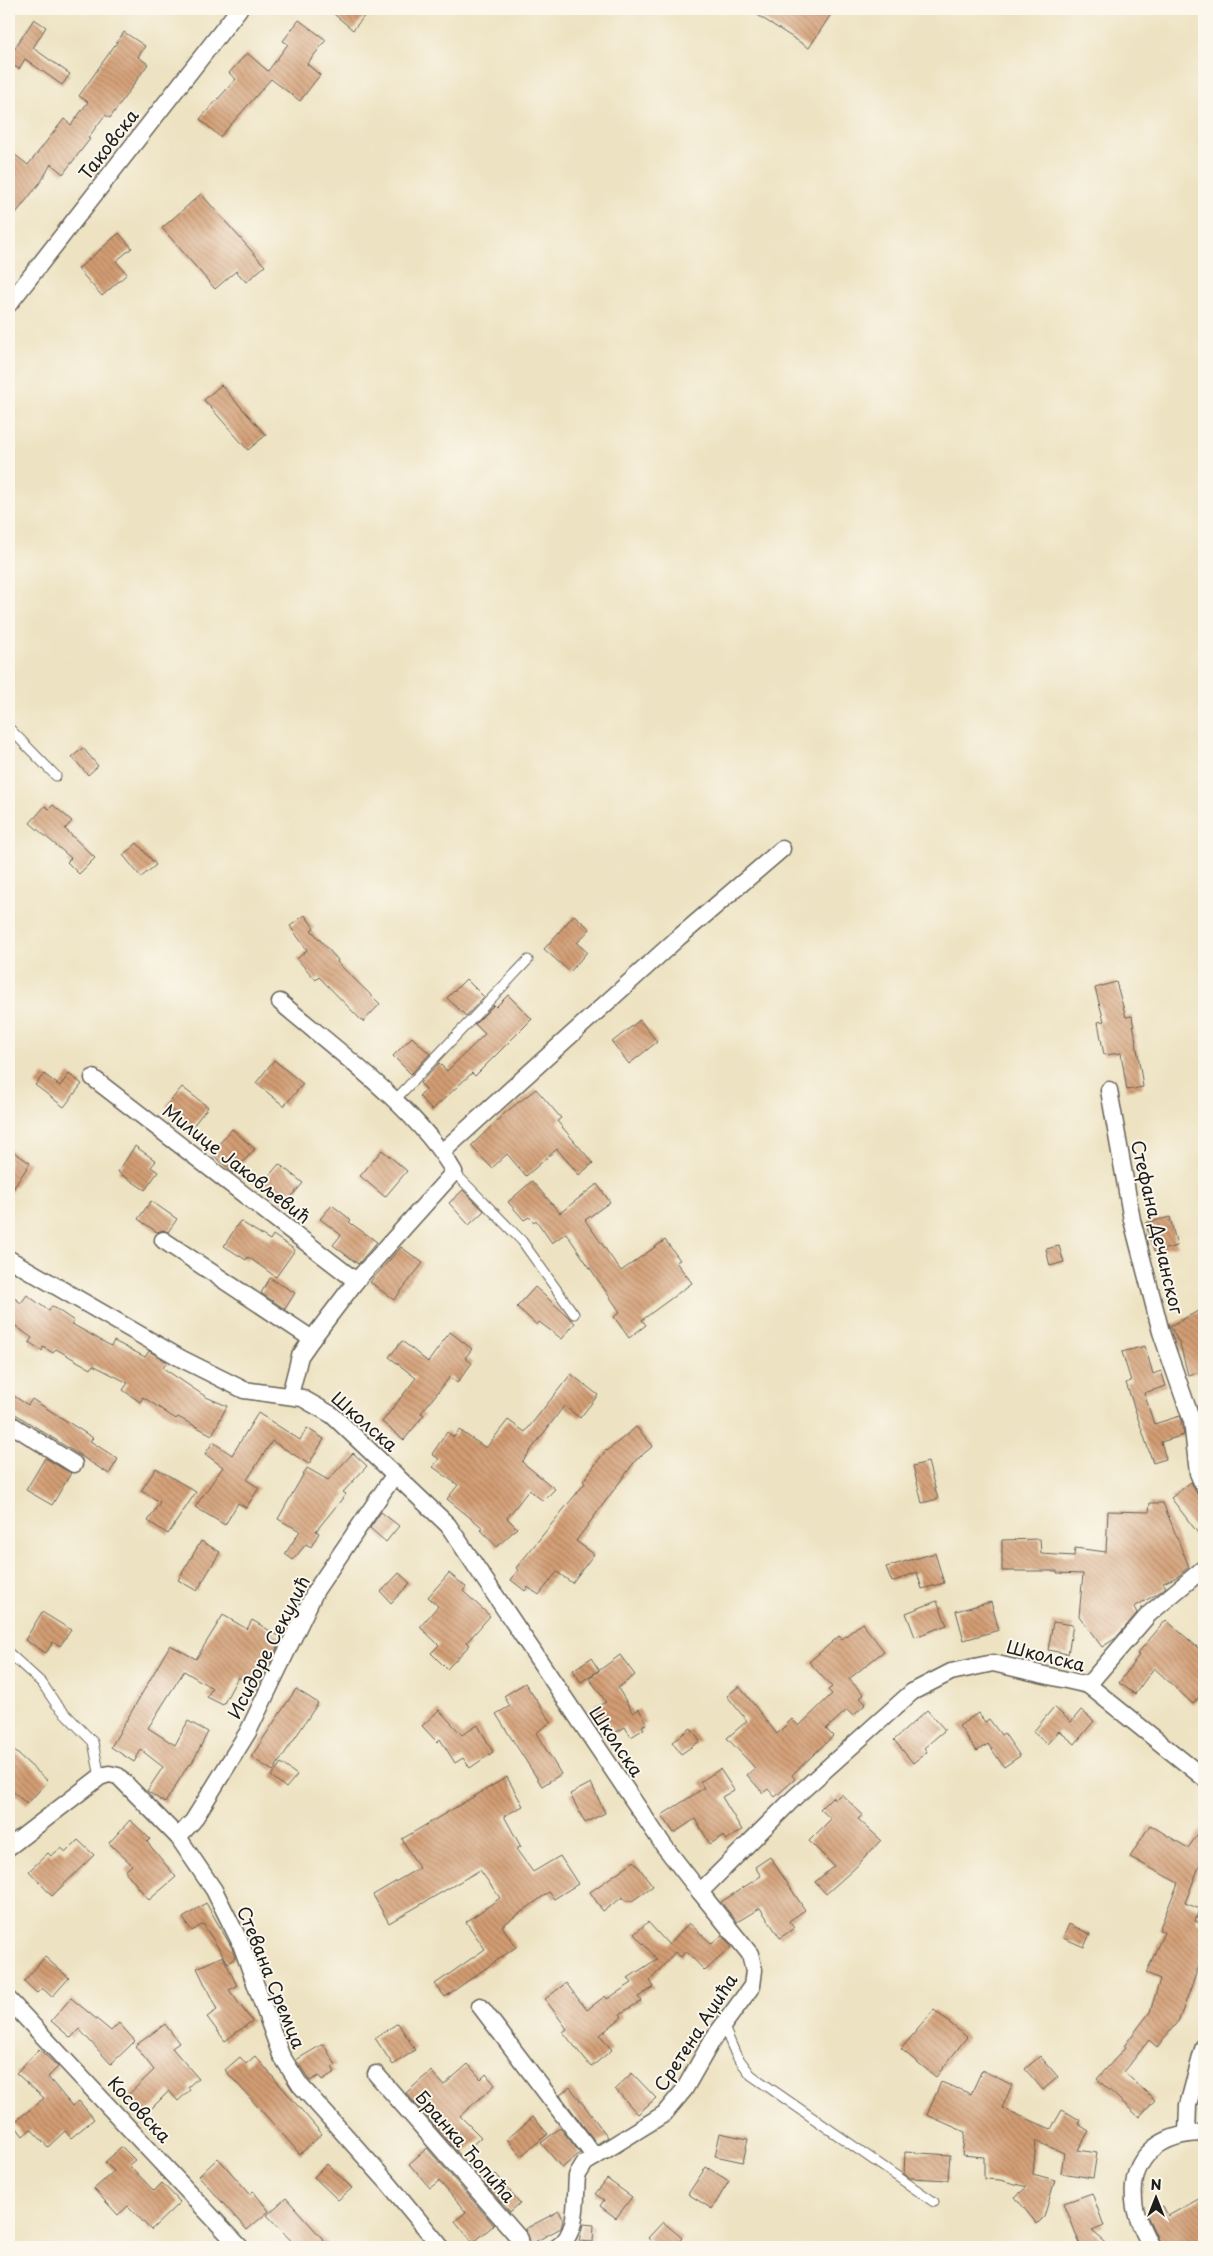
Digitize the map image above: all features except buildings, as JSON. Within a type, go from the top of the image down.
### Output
[{"type":"street","name":"Таковска","points":[[9,304],[239,9]]},
{"type":"street","points":[[442,1152],[678,938],[782,849]]},
{"type":"street","points":[[280,1002],[394,1101],[442,1152],[454,1172],[356,1281],[312,1339],[300,1356],[290,1394]]},
{"type":"street","name":"Милице Јаковљевић","points":[[93,1078],[356,1281]]},
{"type":"street","name":"Стефана Дечанског","points":[[1109,1090],[1132,1220],[1161,1332],[1192,1421],[1198,1473],[1204,1487]]},
{"type":"street","points":[[163,1240],[312,1339]]},
{"type":"street","name":"Школска","points":[[9,1259],[182,1359],[244,1390],[290,1394],[308,1400],[332,1416],[448,1525],[664,1846],[700,1892],[795,1798],[912,1692],[951,1672],[992,1663],[1088,1685],[1204,1778]]},
{"type":"street","points":[[9,1422],[74,1464]]},
{"type":"street","name":"Исидоре Секулић","points":[[178,1837],[193,1821],[248,1732],[316,1590],[395,1474]]},
{"type":"street","points":[[1088,1685],[1149,1614],[1204,1568]]},
{"type":"street","name":"Стевана Сремца","points":[[100,1776],[109,1774],[118,1776],[178,1837],[214,1890],[241,1944],[276,2044],[288,2067],[300,2085],[389,2184],[441,2247]]},
{"type":"street","points":[[9,1847],[100,1776]]},
{"type":"street","name":"Сретена Аџића","points":[[557,2247],[565,2242],[571,2230],[577,2176],[585,2163],[664,2114],[684,2090],[713,2039],[752,1986],[754,1970],[750,1954],[700,1892]]},
{"type":"street","name":"Косовска","points":[[9,2000],[240,2247]]},
{"type":"street","points":[[480,2006],[595,2157]]},
{"type":"street","points":[[1187,2134],[1188,2105],[1204,2046]]},
{"type":"street","name":"Бранка Ћопића","points":[[376,2074],[520,2239],[521,2247]]},
{"type":"street","points":[[1151,2247],[1139,2223],[1134,2201],[1134,2181],[1139,2166],[1148,2153],[1174,2136],[1204,2133]]},
{"type":"lane","points":[[9,728],[56,776]]},
{"type":"lane","points":[[394,1101],[528,960]]},
{"type":"lane","points":[[454,1172],[522,1241],[574,1314]]},
{"type":"lane","points":[[9,1653],[42,1683],[56,1704],[93,1742],[100,1776]]},
{"type":"lane","points":[[723,2025],[736,2055],[751,2075],[934,2202]]}]
